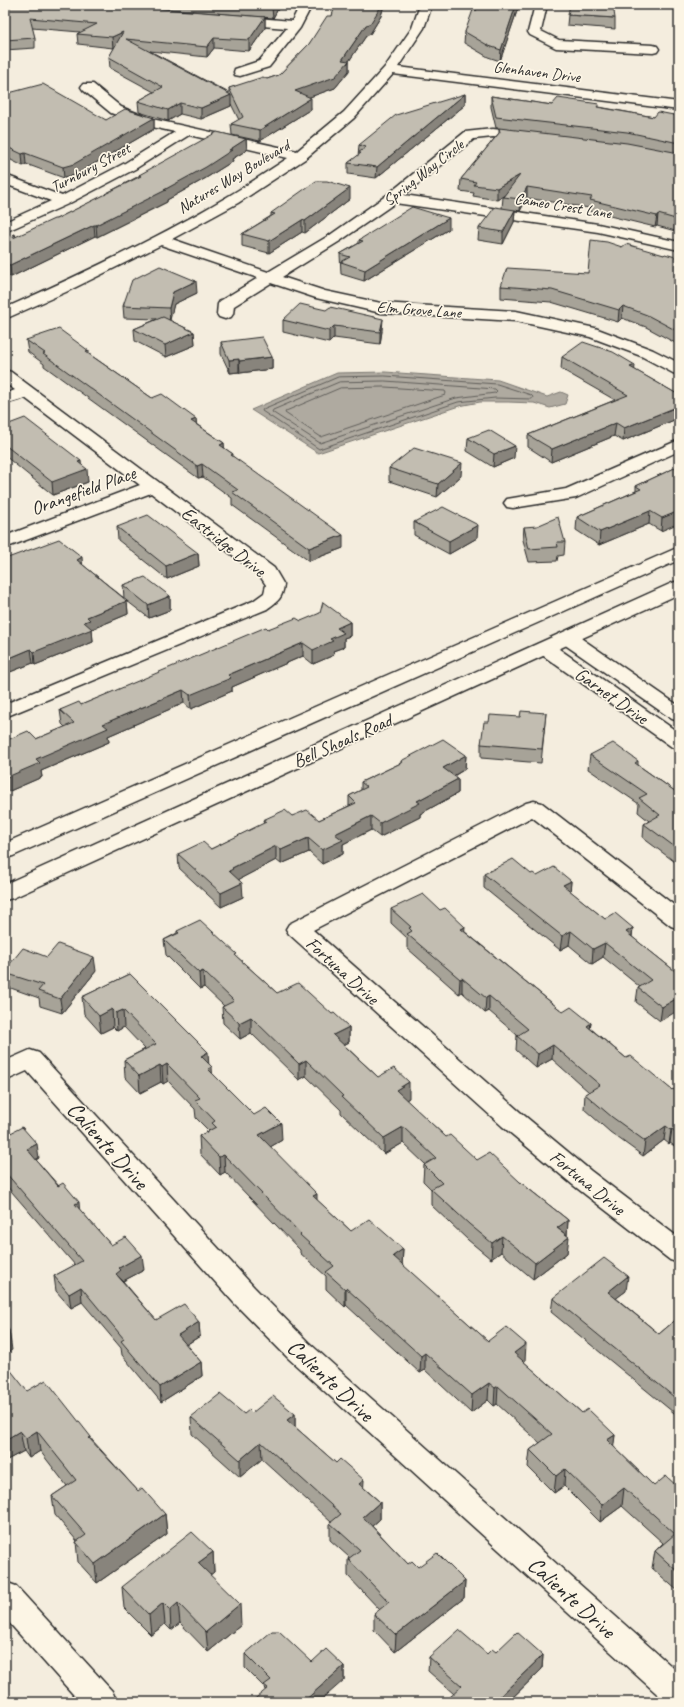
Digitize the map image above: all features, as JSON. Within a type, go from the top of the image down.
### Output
[{"type":"street","points":[[240,72],[264,64],[296,25],[306,5]]},
{"type":"street","name":"Natures Way Boulevard","points":[[5,314],[61,289],[160,240],[232,200],[300,156],[349,115],[390,70],[418,28],[426,5]]},
{"type":"street","points":[[541,5],[534,32],[556,44],[653,49]]},
{"type":"street","points":[[225,19],[296,25]]},
{"type":"street","name":"Glenhaven Drive","points":[[390,70],[679,106]]},
{"type":"street","points":[[88,87],[116,110],[148,122],[300,156]]},
{"type":"street","name":"Turnbury Street","points":[[5,228],[63,201],[130,166],[188,130]]},
{"type":"street","name":"Spring Way Circle","points":[[225,314],[226,304],[335,238],[392,198],[470,135],[493,133],[540,138]]},
{"type":"street","points":[[5,179],[63,201]]},
{"type":"street","name":"Cameo Crest Lane","points":[[392,198],[598,228],[679,246]]},
{"type":"street","name":"Elm Grove Lane","points":[[160,240],[321,296],[381,308],[516,316],[595,333],[647,353],[679,370]]},
{"type":"street","name":"Eastridge Drive","points":[[5,375],[267,572],[275,585],[273,595],[260,605],[5,711]]},
{"type":"street","points":[[5,399],[27,392]]},
{"type":"street","points":[[513,503],[570,494],[679,445]]},
{"type":"street","name":"Orangefield Place","points":[[5,542],[153,486]]},
{"type":"street","name":"Bell Shoals Road","points":[[5,851],[679,553]]},
{"type":"street","name":"Bell Shoals Road","points":[[5,893],[679,587]]},
{"type":"street","name":"Garnet Drive","points":[[568,638],[679,715]]},
{"type":"street","name":"Garnet Drive","points":[[545,648],[679,743]]},
{"type":"street","name":"Fortuna Drive","points":[[679,921],[534,808],[297,929],[510,1119],[582,1178],[679,1252]]},
{"type":"street","name":"Caliente Drive","points":[[5,1072],[30,1059],[244,1295],[298,1350],[679,1693]]},
{"type":"street","points":[[5,1596],[101,1702]]},
{"type":"water","points":[[385,372],[498,380],[547,397],[561,392],[568,395],[565,404],[550,408],[534,403],[508,402],[480,402],[459,406],[318,453],[251,410],[337,373]]},
{"type":"building","points":[[8,5],[115,5],[265,17],[249,40],[214,38],[207,47],[126,39],[231,95],[201,108],[180,103],[168,110],[138,101],[163,87],[109,57],[123,32],[112,37],[77,34],[97,24],[30,18],[35,38],[5,40],[5,8]]},
{"type":"building","points":[[241,5],[274,5],[272,8]]},
{"type":"building","points":[[335,5],[382,5],[370,24],[366,25],[342,60],[349,61],[335,77],[295,91],[311,98],[260,130],[231,124],[243,117],[229,88],[263,77],[267,79],[279,75],[309,44],[327,16],[332,16]]},
{"type":"building","points":[[478,5],[516,5],[501,50],[489,46],[465,32],[473,10],[476,11]]},
{"type":"building","points":[[570,5],[613,5],[615,18],[568,15]]},
{"type":"building","points":[[43,84],[106,120],[125,109],[154,118],[74,164],[63,167],[25,153],[22,154],[5,146],[5,94]]},
{"type":"building","points":[[465,94],[377,167],[348,163],[366,147],[359,145],[396,115]]},
{"type":"building","points":[[491,96],[552,105],[558,98],[599,104],[597,107],[654,117],[658,112],[679,116],[679,143],[627,132],[496,117]]},
{"type":"building","points":[[499,128],[627,143],[679,153],[679,220],[658,214],[657,216],[590,200],[592,197],[527,187],[521,199],[503,197],[520,175],[497,188],[474,185],[476,182],[461,179],[500,132]]},
{"type":"building","points":[[217,132],[246,139],[206,167],[164,190],[166,190],[96,225],[10,265],[5,263],[5,239],[15,234],[13,238],[56,219],[106,194],[141,176],[139,175]]},
{"type":"building","points":[[316,181],[327,181],[350,188],[305,221],[302,220],[269,241],[242,234],[275,214],[271,213]]},
{"type":"building","points":[[412,207],[449,218],[365,270],[341,262],[350,257],[340,254],[363,241],[359,240]]},
{"type":"building","points":[[495,207],[515,210],[503,232],[479,228]]},
{"type":"building","points":[[591,240],[607,242],[622,247],[626,244],[679,258],[679,332],[647,315],[623,306],[619,310],[552,290],[501,286],[507,268],[588,273]]},
{"type":"building","points":[[160,266],[196,281],[173,292],[169,308],[123,306],[132,280]]},
{"type":"building","points":[[300,304],[326,310],[330,307],[383,319],[380,332],[334,326],[329,331],[283,320]]},
{"type":"building","points":[[163,317],[194,332],[165,345],[134,329]]},
{"type":"building","points":[[59,329],[89,351],[86,352],[152,398],[162,394],[196,419],[191,421],[224,443],[220,445],[233,454],[231,455],[343,535],[309,548],[232,492],[238,490],[202,464],[197,466],[26,340]]},
{"type":"building","points":[[262,337],[272,357],[239,361],[239,359],[229,360],[221,342]]},
{"type":"building","points":[[583,342],[613,352],[635,365],[630,367],[679,395],[679,406],[624,428],[616,423],[552,449],[528,435],[628,395],[562,357]]},
{"type":"building","points":[[25,418],[81,461],[78,462],[87,469],[52,482],[5,445],[5,423],[9,424]]},
{"type":"building","points":[[489,430],[515,446],[494,454],[468,438]]},
{"type":"building","points":[[414,448],[462,463],[438,484],[389,468]]},
{"type":"building","points":[[679,466],[679,511],[662,518],[650,511],[600,532],[577,517],[641,489],[636,486]]},
{"type":"building","points":[[443,507],[478,525],[449,541],[414,522]]},
{"type":"building","points":[[148,515],[198,553],[166,566],[117,527]]},
{"type":"building","points":[[558,517],[565,542],[557,542],[558,547],[529,549],[524,527],[537,526]]},
{"type":"building","points":[[59,539],[82,557],[77,560],[127,601],[87,617],[90,620],[84,622],[92,629],[34,652],[31,649],[5,660],[5,559]]},
{"type":"building","points":[[145,577],[170,596],[148,605],[123,585]]},
{"type":"building","points":[[323,602],[350,622],[337,628],[344,633],[330,639],[333,641],[313,650],[303,643],[228,675],[231,678],[190,695],[183,690],[103,724],[108,728],[36,759],[40,763],[5,778],[5,741],[28,731],[36,739],[74,723],[60,710],[79,702],[81,705],[266,627],[268,629],[296,618],[301,621],[320,613]]},
{"type":"building","points":[[521,711],[546,713],[542,749],[481,744],[484,722],[489,722],[490,715],[520,717]]},
{"type":"building","points":[[443,739],[466,755],[443,768],[458,779],[417,801],[420,803],[380,823],[371,816],[335,834],[343,840],[322,850],[308,838],[281,850],[276,846],[232,868],[233,869],[229,871],[242,883],[221,893],[178,854],[203,842],[211,849],[266,822],[263,820],[285,810],[292,816],[307,810],[319,820],[356,803],[349,796],[367,787],[361,782],[403,762],[401,761]]},
{"type":"building","points":[[613,743],[638,761],[635,763],[679,794],[679,850],[644,824],[660,815],[639,798],[647,794],[590,755]]},
{"type":"building","points":[[513,859],[531,874],[533,873],[537,876],[554,867],[571,881],[563,885],[605,919],[615,913],[633,928],[626,932],[675,971],[679,971],[679,997],[662,1007],[638,988],[651,980],[605,943],[593,949],[571,931],[562,936],[484,874]]},
{"type":"building","points":[[423,894],[440,910],[445,908],[465,927],[461,929],[563,1012],[571,1007],[591,1023],[587,1026],[626,1058],[631,1056],[672,1090],[673,1089],[679,1093],[679,1134],[666,1126],[645,1141],[612,1117],[585,1094],[600,1085],[553,1045],[538,1054],[517,1036],[528,1029],[489,996],[486,998],[462,978],[460,979],[407,934],[412,931],[409,928],[411,927],[391,909]]},
{"type":"building","points":[[200,920],[237,954],[235,955],[277,993],[298,983],[332,1014],[334,1013],[349,1027],[333,1035],[378,1077],[394,1068],[409,1082],[396,1090],[446,1137],[450,1135],[477,1160],[489,1153],[520,1182],[568,1220],[557,1228],[569,1237],[535,1263],[502,1236],[492,1243],[469,1224],[431,1189],[442,1183],[424,1165],[436,1158],[403,1127],[384,1138],[341,1097],[343,1096],[306,1060],[299,1064],[251,1017],[239,1023],[222,1007],[234,1001],[203,971],[199,973],[164,940],[179,933],[177,931]]},
{"type":"building","points":[[58,944],[94,957],[60,999],[38,991],[43,985],[5,973],[5,970],[23,948],[47,957]]},
{"type":"building","points":[[130,974],[208,1052],[201,1056],[212,1067],[208,1069],[254,1115],[266,1108],[281,1123],[259,1135],[317,1194],[313,1196],[351,1231],[369,1219],[403,1249],[393,1256],[488,1341],[506,1327],[526,1344],[514,1353],[582,1413],[588,1409],[615,1435],[607,1440],[654,1486],[666,1476],[679,1488],[679,1573],[655,1551],[675,1534],[624,1488],[602,1505],[565,1469],[556,1476],[530,1450],[552,1434],[498,1386],[495,1388],[489,1383],[472,1395],[425,1353],[421,1356],[346,1288],[345,1289],[326,1272],[334,1266],[300,1235],[301,1234],[224,1155],[219,1157],[199,1136],[216,1127],[212,1123],[215,1121],[195,1100],[200,1098],[167,1064],[162,1067],[160,1065],[139,1076],[124,1060],[156,1044],[123,1010],[116,1013],[112,1009],[99,1016],[82,997]]},
{"type":"building","points":[[22,1127],[37,1144],[27,1149],[58,1186],[63,1183],[79,1202],[75,1204],[111,1245],[126,1237],[142,1255],[119,1268],[121,1270],[116,1274],[156,1320],[184,1304],[199,1322],[178,1335],[201,1362],[160,1387],[121,1341],[124,1339],[81,1287],[69,1294],[54,1276],[82,1261],[5,1172],[5,1136]]},
{"type":"building","points":[[604,1258],[628,1276],[608,1292],[659,1334],[679,1317],[679,1401],[553,1298]]},
{"type":"building","points":[[5,1325],[9,1330],[5,1333]]},
{"type":"building","points":[[5,1363],[27,1391],[46,1380],[91,1437],[89,1438],[138,1491],[142,1488],[165,1514],[95,1564],[76,1542],[86,1535],[52,1496],[76,1480],[37,1431],[26,1438],[20,1431],[5,1440]]},
{"type":"building","points":[[220,1394],[244,1414],[249,1410],[252,1413],[273,1396],[295,1414],[287,1420],[336,1463],[340,1459],[364,1480],[359,1484],[380,1502],[363,1517],[408,1564],[412,1561],[418,1567],[437,1553],[465,1581],[396,1635],[374,1614],[389,1602],[348,1559],[360,1550],[330,1523],[341,1514],[261,1442],[240,1460],[191,1417]]},
{"type":"building","points":[[192,1532],[213,1552],[198,1563],[240,1604],[206,1632],[178,1603],[170,1610],[163,1603],[149,1615],[122,1587]]},
{"type":"building","points":[[459,1630],[487,1654],[492,1649],[496,1652],[517,1632],[543,1655],[494,1702],[451,1702],[448,1699],[462,1686],[429,1657]]},
{"type":"building","points":[[272,1631],[279,1631],[312,1662],[326,1649],[344,1666],[303,1702],[251,1702],[268,1688],[264,1685],[271,1680],[245,1654]]}]
